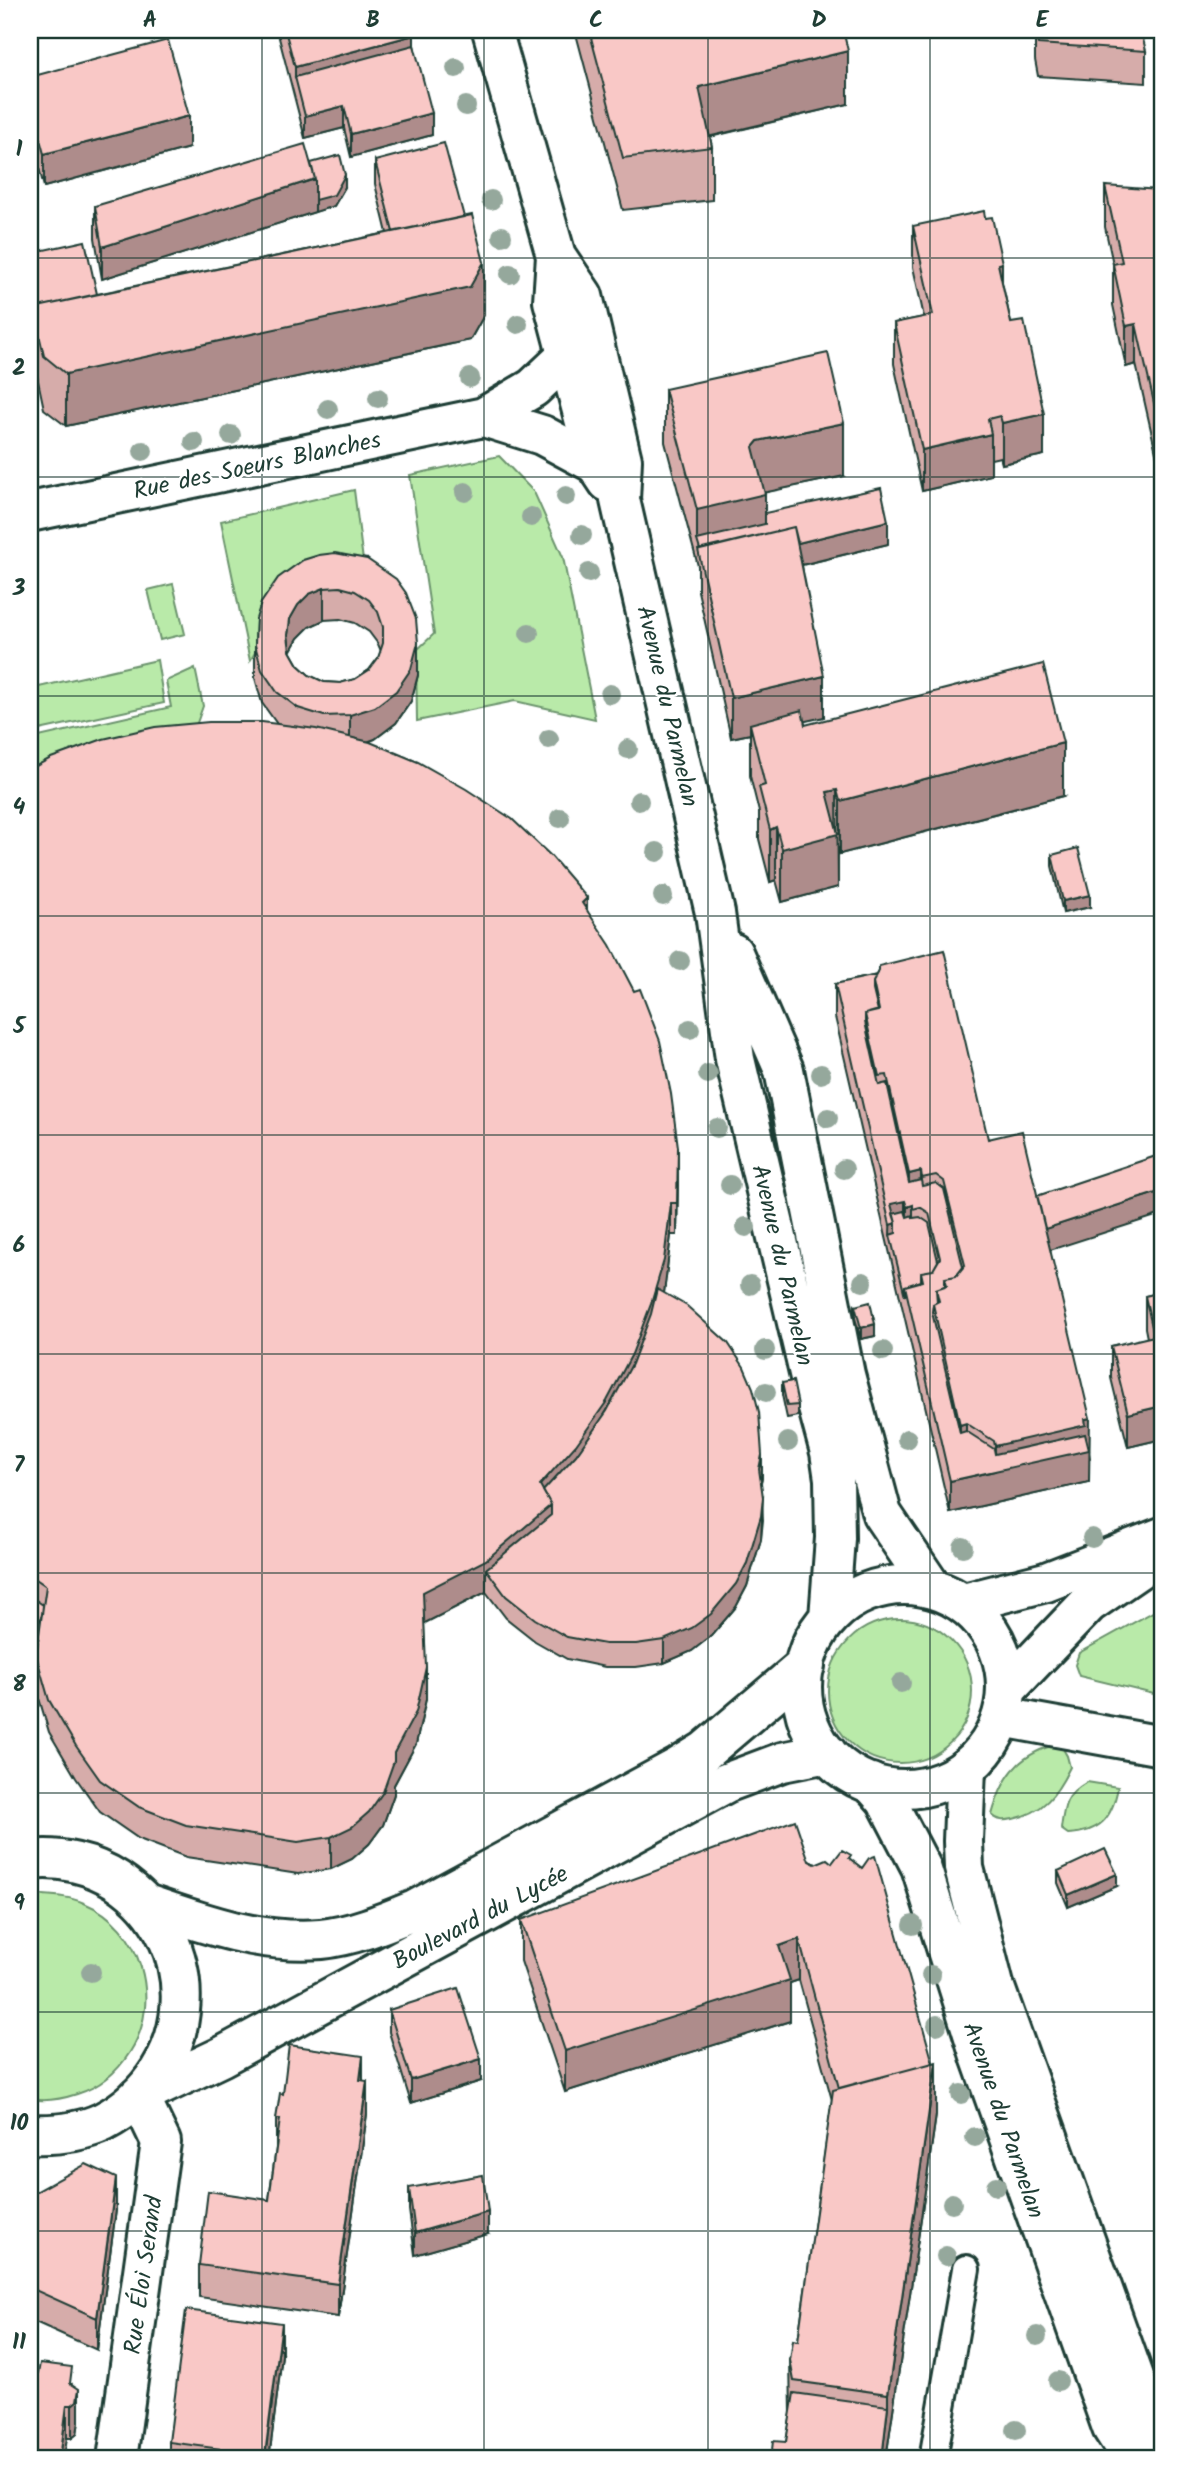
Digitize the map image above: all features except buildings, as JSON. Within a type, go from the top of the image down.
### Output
[{"type":"main road","name":"Avenue du Parmelan","points":[[492,30],[556,256],[583,296],[622,460],[620,500],[715,913],[735,1059],[810,1382],[830,1452],[835,1517],[829,1618]]},
{"type":"main road","name":"Avenue du Parmelan","points":[[556,256],[553,301],[567,356],[596,464],[620,500]]},
{"type":"main road","name":"Rue des Soeurs Blanches","points":[[30,512],[484,417],[533,388],[567,356]]},
{"type":"main road","name":"Rue des Soeurs Blanches","points":[[484,417],[542,435],[596,464]]},
{"type":"main road","name":"Avenue du Parmelan","points":[[715,913],[784,1070],[845,1375],[881,1514],[948,1596]]},
{"type":"main road","points":[[948,1596],[1046,1583],[1162,1537]]},
{"type":"main road","points":[[1004,1703],[1002,1657],[996,1641],[976,1614],[948,1596],[910,1584],[876,1588],[855,1597],[829,1618],[814,1640],[805,1666],[802,1688],[812,1731],[827,1753],[843,1769],[871,1783],[890,1788],[920,1787],[940,1782],[966,1768],[988,1745],[1004,1703],[1088,1603],[1162,1552]]},
{"type":"main road","name":"Boulevard du Lycée","points":[[146,1904],[212,1927],[262,1938],[323,1939],[386,1922],[415,1910],[679,1767],[705,1751],[805,1666]]},
{"type":"main road","points":[[1004,1703],[1162,1746]]},
{"type":"main road","name":"Boulevard du Lycée","points":[[139,2096],[221,2057],[726,1783],[782,1762],[827,1753]]},
{"type":"main road","name":"Avenue du Parmelan","points":[[966,1768],[964,1868],[990,1971],[1148,2416],[1155,2459]]},
{"type":"main road","name":"Avenue du Parmelan","points":[[871,1783],[886,1800],[921,1867],[981,2059],[1112,2428],[1132,2459]]},
{"type":"main road","points":[[30,1832],[86,1865],[108,1874],[146,1904],[162,1926],[173,1950],[180,1975],[181,2001],[178,2027],[169,2053],[156,2076],[139,2096],[121,2111],[78,2131],[30,2135]]},
{"type":"main road","points":[[30,1860],[62,1860],[86,1865]]},
{"type":"main road","name":"Rue Éloi Serand","points":[[117,2459],[161,2142],[139,2096]]},
{"type":"lane","points":[[933,2459],[966,2269]]},
{"type":"green space","points":[[499,456],[534,492],[563,557],[595,719],[515,701],[417,721],[416,651],[434,634],[410,475]]},
{"type":"green space","points":[[354,490],[367,592],[256,651],[250,661],[221,521]]},
{"type":"green space","points":[[173,584],[185,634],[160,640],[148,590]]},
{"type":"green space","points":[[157,660],[164,703],[30,732],[30,689]]},
{"type":"green space","points":[[195,668],[203,706],[193,734],[30,782],[30,739],[171,707],[166,681]]},
{"type":"green space","points":[[1162,1607],[1162,1696],[1079,1676],[1075,1665],[1079,1653]]},
{"type":"green space","points":[[900,1619],[927,1625],[951,1640],[966,1664],[972,1691],[966,1718],[951,1742],[927,1757],[900,1763],[873,1757],[849,1742],[834,1718],[828,1691],[834,1664],[849,1640],[873,1625]]},
{"type":"green space","points":[[1054,1745],[1062,1747],[1070,1767],[1054,1794],[1041,1807],[1024,1816],[1004,1820],[994,1817],[992,1815],[1001,1790],[1012,1771],[1020,1762]]},
{"type":"green space","points":[[1087,1782],[1118,1787],[1112,1808],[1103,1822],[1096,1827],[1068,1834],[1061,1829],[1065,1807],[1074,1791]]},
{"type":"green space","points":[[43,1895],[84,1903],[104,1914],[120,1929],[141,1967],[145,2010],[140,2032],[130,2052],[108,2078],[71,2096],[42,2100],[30,2099],[30,1896]]}]
